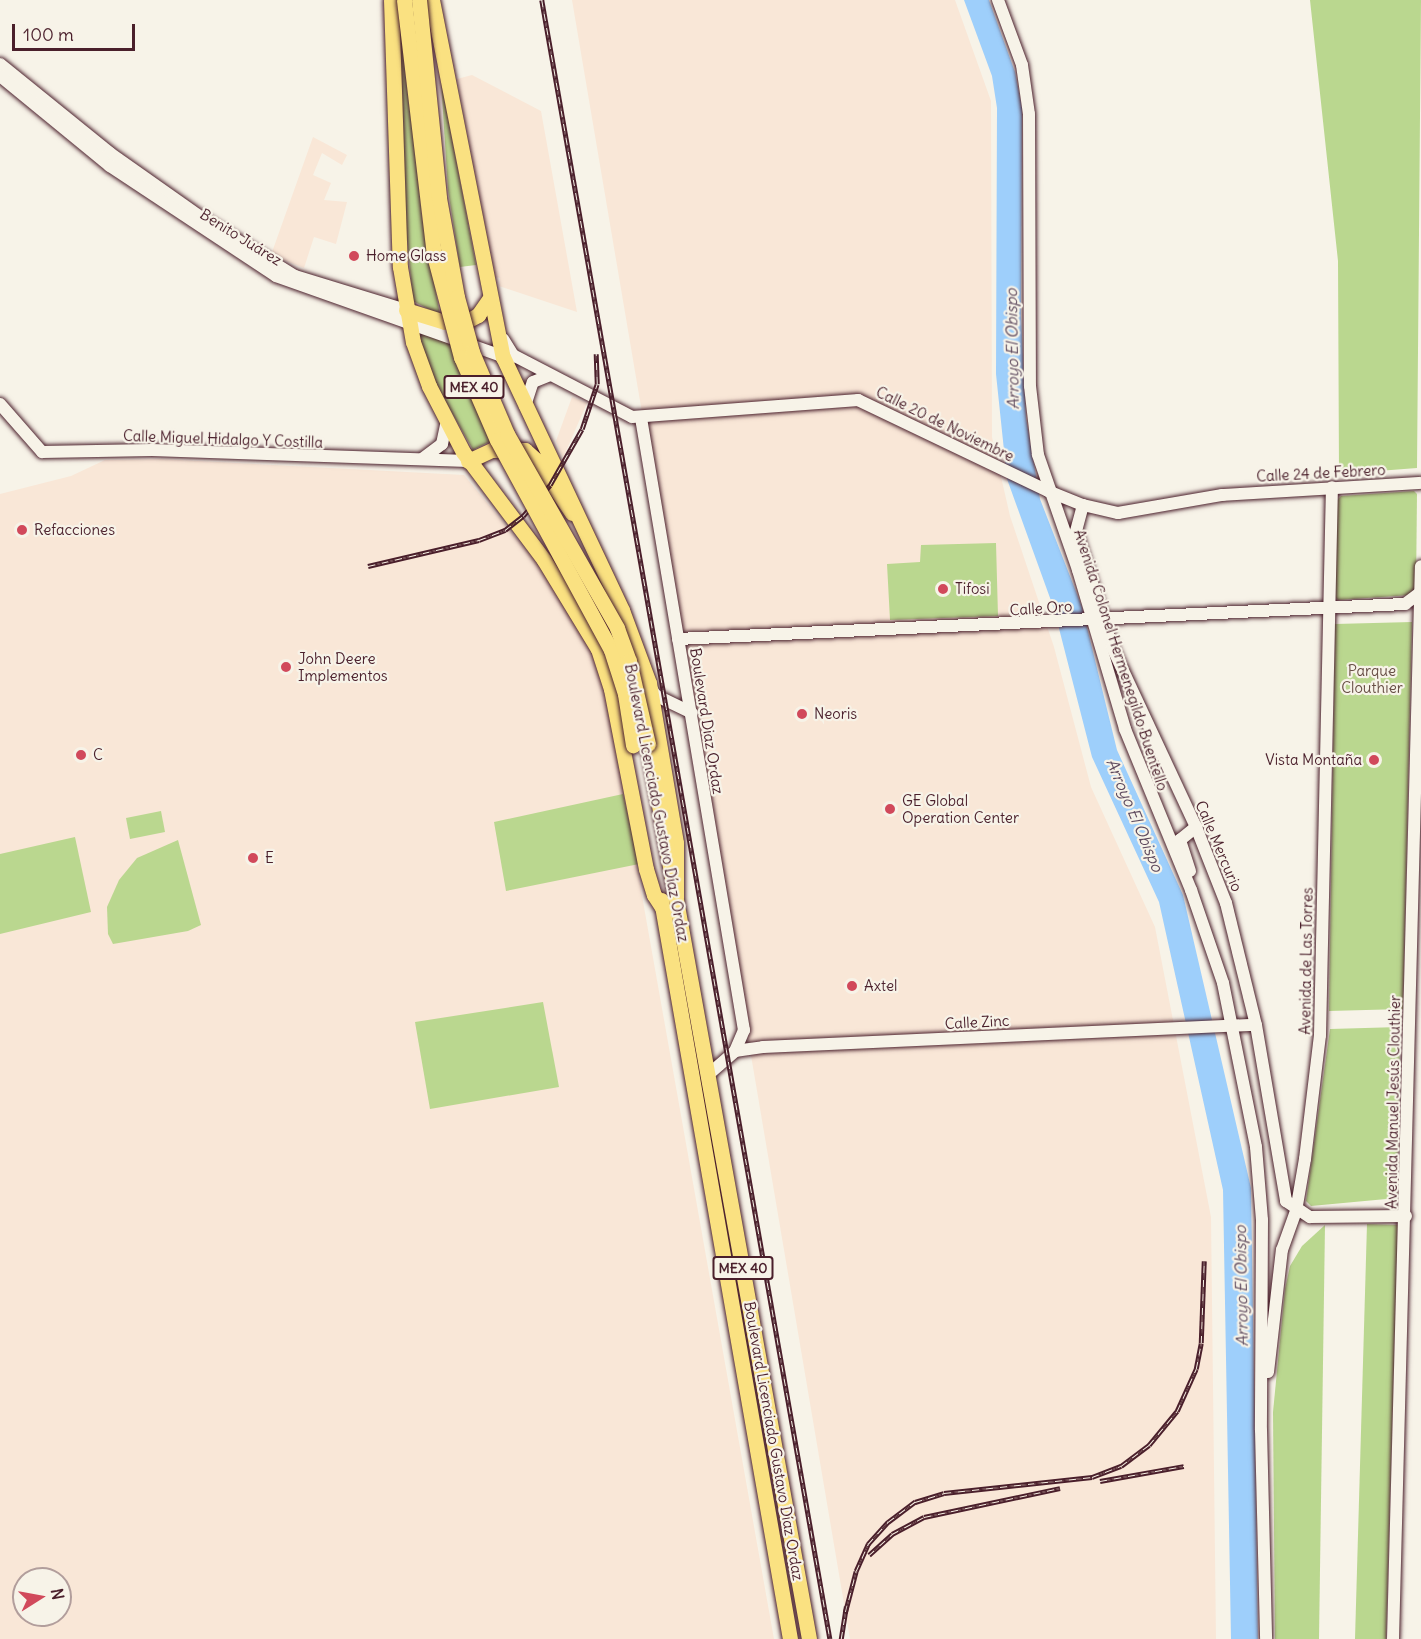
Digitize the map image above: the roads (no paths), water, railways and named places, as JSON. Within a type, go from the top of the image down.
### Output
[{"type":"main road","points":[[391,0],[398,235],[407,317],[421,368],[468,461],[544,560],[588,631],[604,665],[646,869],[654,895],[663,909]]},
{"type":"main road","name":"Boulevard Licenciado Gustavo Díaz Ordaz","points":[[404,0],[434,255],[461,357],[497,440],[611,650],[641,744],[676,897],[809,1639]]},
{"type":"main road","name":"Boulevard Licenciado Gustavo Díaz Ordaz","points":[[419,0],[439,198],[457,297],[472,352],[507,434],[617,628],[629,661],[663,909],[790,1639]]},
{"type":"main road","points":[[432,0],[479,248],[503,357],[632,632],[649,683],[676,843],[676,897]]},
{"type":"main road","points":[[407,317],[465,322],[478,315],[490,298]]},
{"type":"main road","points":[[468,461],[492,450],[525,450],[536,460],[561,502],[582,524]]},
{"type":"main road","points":[[544,560],[538,540],[548,523],[567,518],[582,524]]},
{"type":"street","name":"Avenida Colonel Hermenegildo Buentello","points":[[998,0],[1022,65],[1027,94],[1030,386],[1034,434],[1048,491],[1095,619]]},
{"type":"street","name":"Benito Juárez","points":[[0,64],[110,153],[254,257]]},
{"type":"street","name":"Benito Juárez","points":[[0,76],[110,166],[254,257],[303,279],[407,317],[503,357]]},
{"type":"street","name":"Calle 20 de Noviembre","points":[[479,248],[505,346],[549,375]]},
{"type":"street","name":"Calle 20 de Noviembre","points":[[503,357],[549,375],[632,417],[849,399],[866,402],[984,461],[1083,505],[1131,513],[1222,495]]},
{"type":"street","points":[[525,407],[525,398],[533,382],[549,375]]},
{"type":"street","name":"Calle Miguel Hidalgo Y Costilla","points":[[0,404],[42,452],[152,450],[468,461]]},
{"type":"street","name":"Boulevard Diaz Ordaz","points":[[641,418],[744,1030]]},
{"type":"street","points":[[415,460],[440,448],[447,421]]},
{"type":"street","name":"Calle 24 de Febrero","points":[[1222,495],[1421,483]]},
{"type":"street","name":"Avenida de Las Torres","points":[[1261,1430],[1282,1250],[1296,1211],[1320,1035],[1332,487]]},
{"type":"street","name":"Calle Mercurio","points":[[1083,505],[1076,531],[1095,619],[1107,649],[1196,827],[1226,903],[1256,1025],[1282,1189],[1286,1201],[1296,1211]]},
{"type":"street","name":"Avenida Manuel Jesús Clouthier","points":[[1393,1639],[1406,1216],[1421,566]]},
{"type":"street","points":[[1420,592],[1405,604],[1415,609],[1420,623]]},
{"type":"street","name":"Calle Oro","points":[[678,639],[1048,623],[1405,604]]},
{"type":"street","name":"Avenida Colonel Hermenegildo Buentello","points":[[1107,649],[1146,788],[1191,890],[1223,983],[1229,1026],[1262,1195],[1261,1430]]},
{"type":"street","points":[[668,698],[680,686],[684,667]]},
{"type":"street","points":[[649,683],[655,695],[668,698],[692,714]]},
{"type":"street","points":[[1191,890],[1180,840],[1196,827]]},
{"type":"street","points":[[1223,983],[1230,990],[1240,1013],[1245,1014],[1251,1006]]},
{"type":"street","name":"Calle Zinc","points":[[708,1074],[735,1052],[762,1047],[1256,1025]]},
{"type":"street","points":[[735,1052],[744,1030],[762,1047]]},
{"type":"street","points":[[1296,1211],[1323,1218],[1406,1216]]},
{"type":"street","points":[[1261,1430],[1266,1639]]},
{"type":"water","name":"Arroyo El Obispo","points":[[964,0],[989,0],[1015,72],[1022,108],[1021,316],[1026,418],[1040,499],[1082,607],[1117,750],[1183,895],[1251,1188],[1258,1639],[1231,1639],[1223,1190],[1159,902],[1092,757],[1054,609],[1007,479],[996,374],[997,108],[992,76]]},
{"type":"railway","points":[[542,0],[830,1639]]},
{"type":"railway","points":[[368,566],[479,540],[505,530],[523,516],[550,485],[582,429],[597,384],[596,354]]},
{"type":"railway","points":[[845,1613],[856,1571],[868,1544],[888,1522],[915,1502],[944,1493],[1092,1477],[1121,1466],[1149,1445],[1177,1411],[1196,1369],[1201,1343],[1204,1261]]},
{"type":"railway","points":[[1100,1481],[1184,1466]]},
{"type":"railway","points":[[869,1555],[892,1534],[924,1517],[1060,1488]]},
{"type":"railway","points":[[841,1639],[846,1606]]},
{"type":"place","name":"Home Glass","points":[[354,256]]},
{"type":"place","name":"Refacciones","points":[[22,530]]},
{"type":"place","name":"Tifosi","points":[[943,589]]},
{"type":"place","name":"John Deere Implementos","points":[[286,667]]},
{"type":"place","name":"Neoris","points":[[802,714]]},
{"type":"place","name":"C","points":[[81,755]]},
{"type":"place","name":"Vista Montaña","points":[[1374,760]]},
{"type":"place","name":"GE Global Operation Center","points":[[890,809]]},
{"type":"place","name":"E","points":[[253,858]]},
{"type":"place","name":"Axtel","points":[[852,986]]},
{"type":"park label","name":"Parque Clouthier","points":[[1372,678]]}]
